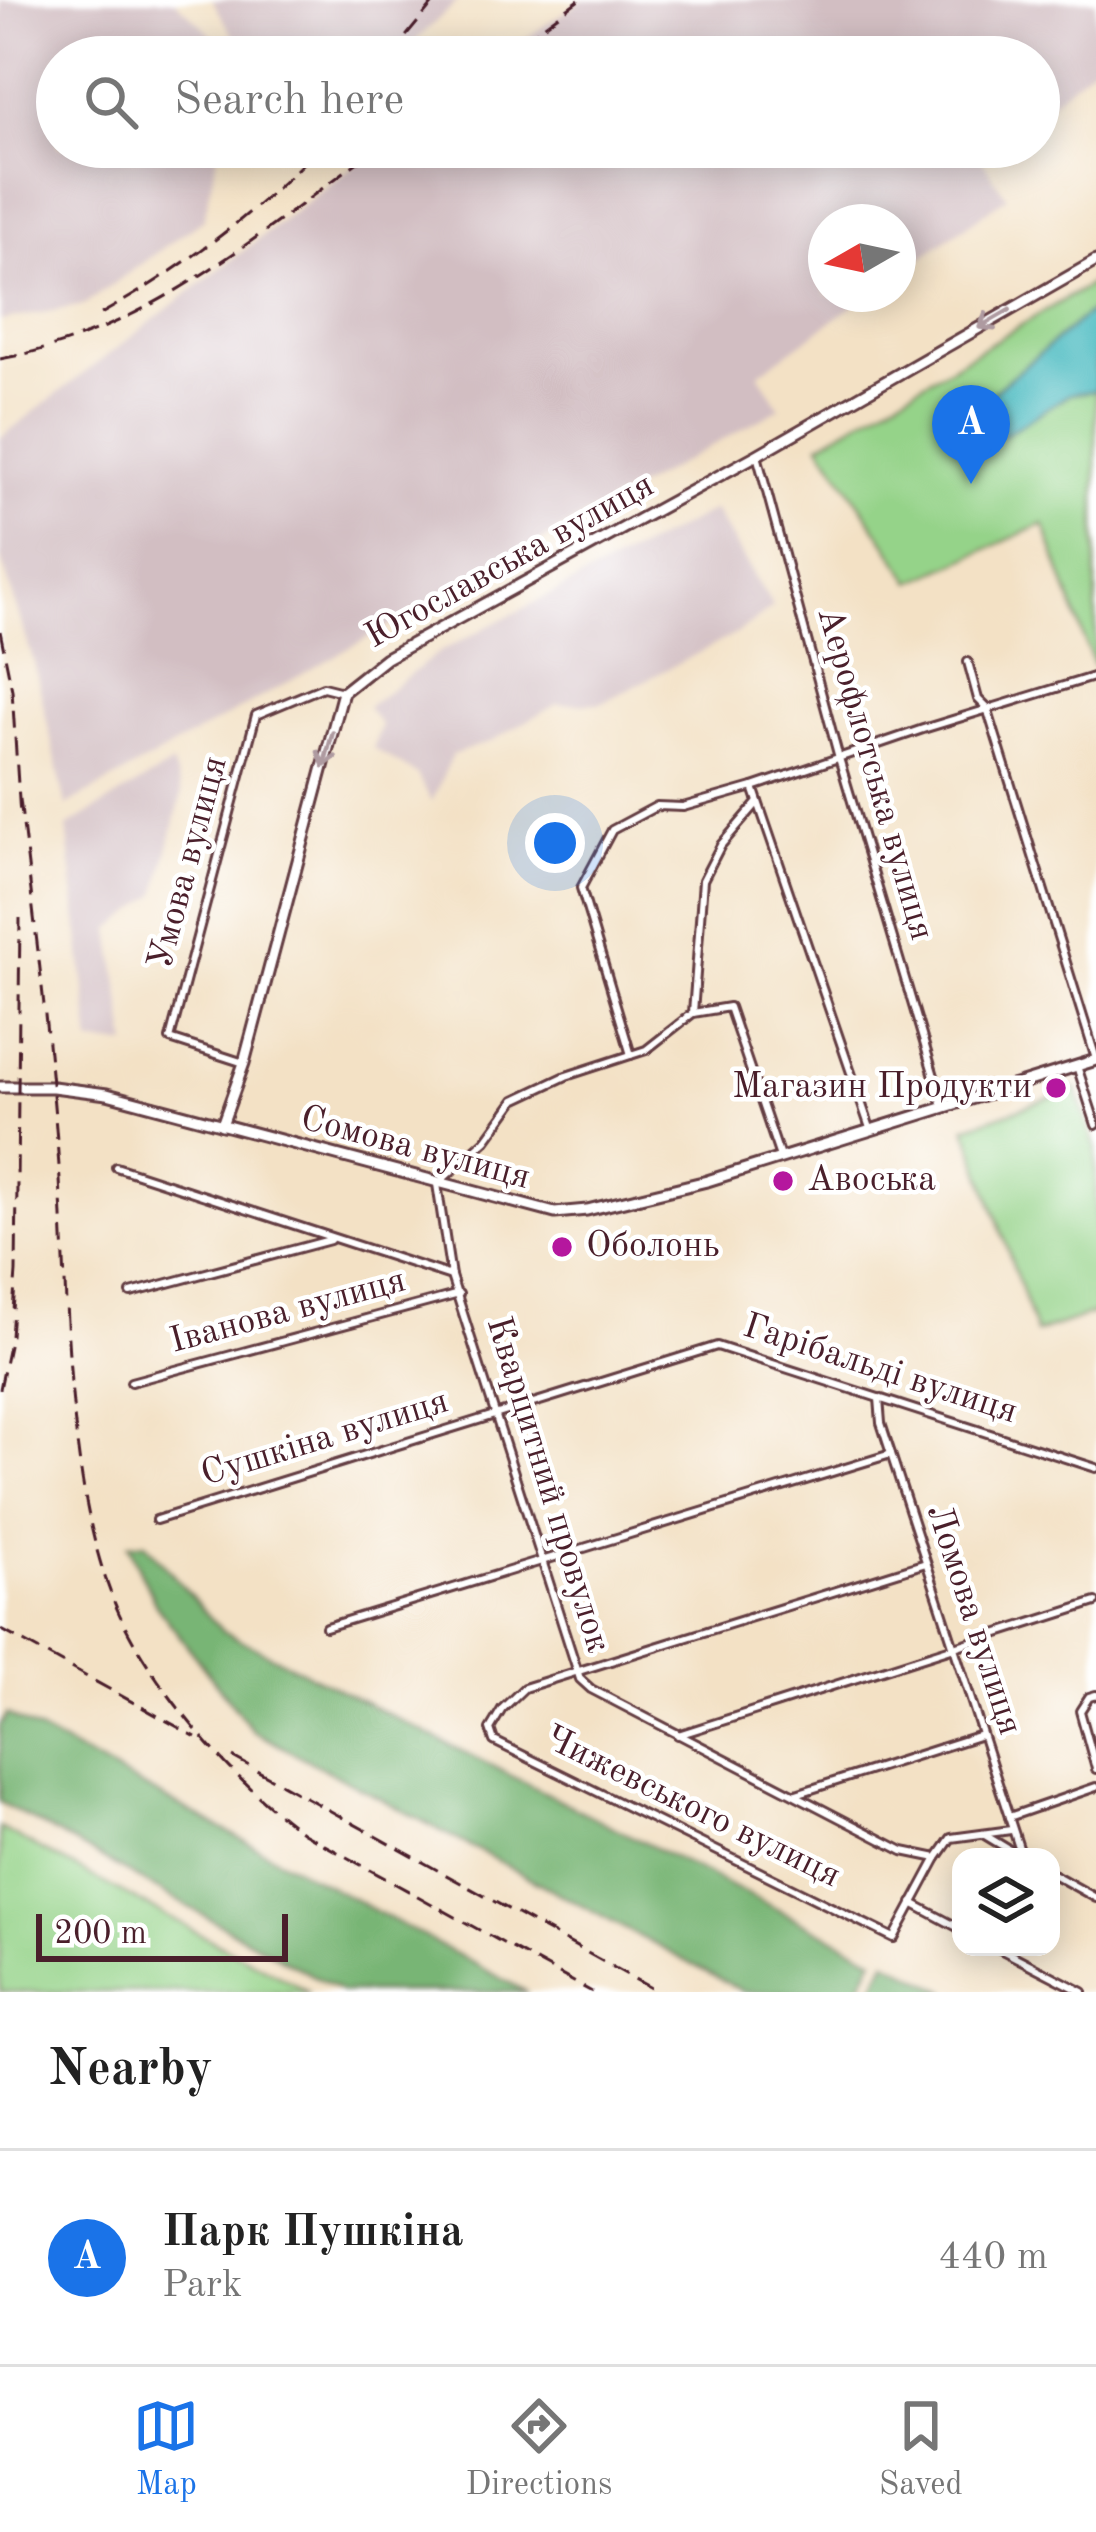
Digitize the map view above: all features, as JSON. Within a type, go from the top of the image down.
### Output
[{"type":"street","name":"Югославська вулиця","points":[[222,1125],[244,1063],[343,692],[386,658],[757,455],[1096,261]]},
{"type":"street","name":"Аерофлотська вулиця","points":[[757,455],[838,758],[944,1106]]},
{"type":"street","points":[[968,662],[979,699],[987,708],[1096,1059]]},
{"type":"street","points":[[631,1055],[581,883],[593,872],[617,827],[661,805],[680,808],[753,787],[1096,676]]},
{"type":"street","name":"Умова вулиця","points":[[244,1063],[170,1040],[256,715],[322,687],[343,692]]},
{"type":"street","points":[[753,787],[870,1128]]},
{"type":"street","points":[[693,1012],[703,880],[721,845],[758,802]]},
{"type":"street","points":[[437,1184],[485,1139],[515,1100],[566,1076],[646,1050],[693,1012],[729,1006],[780,1157]]},
{"type":"street","name":"Сомова вулиця","points":[[0,1087],[83,1090],[136,1102],[555,1213],[587,1210],[707,1181],[1096,1059]]},
{"type":"street","points":[[1077,1066],[1096,1125]]},
{"type":"street","points":[[116,1167],[451,1276]]},
{"type":"street","name":"Кварцитний провулок","points":[[437,1184],[451,1276],[584,1685],[903,1851],[937,1858]]},
{"type":"street","points":[[131,1292],[334,1239]]},
{"type":"street","name":"Іванова вулиця","points":[[131,1382],[459,1294]]},
{"type":"street","name":"Сушкіна вулиця","points":[[157,1520],[717,1346]]},
{"type":"street","name":"Гарібальді вулиця","points":[[717,1346],[1096,1468]]},
{"type":"street","name":"Ломова вулиця","points":[[879,1398],[881,1423],[1018,1848]]},
{"type":"street","points":[[326,1627],[891,1454]]},
{"type":"street","points":[[578,1670],[926,1563]]},
{"type":"street","points":[[678,1735],[1096,1602]]},
{"type":"street","name":"Чижевського вулиця","points":[[578,1670],[524,1688],[490,1729],[494,1741],[894,1938],[937,1858]]},
{"type":"street","points":[[1096,1695],[1083,1703],[1080,1719],[1096,1769]]},
{"type":"street","points":[[794,1794],[981,1736]]},
{"type":"street","points":[[1007,1818],[1096,1787]]},
{"type":"street","points":[[937,1858],[951,1838],[1011,1830]]},
{"type":"street","points":[[983,1834],[1006,1848]]},
{"type":"street","points":[[1060,1879],[1096,1898]]},
{"type":"street","points":[[912,1904],[952,1924]]},
{"type":"street","points":[[1013,1956],[1083,1992]]},
{"type":"shaded area","points":[[0,0],[175,0],[213,36],[36,36],[36,168],[120,168],[105,176],[120,168],[214,168],[204,219],[84,305],[0,321]]},
{"type":"shaded area","points":[[212,0],[459,0],[420,36],[233,36]]},
{"type":"shaded area","points":[[582,0],[1096,0],[1096,63],[1060,94],[1060,36],[529,36]]},
{"type":"shaded area","points":[[351,168],[987,168],[1007,197],[916,261],[916,204],[808,204],[808,312],[845,312],[759,373],[780,408],[66,806],[34,663],[0,556],[0,438]]},
{"type":"shaded area","points":[[714,510],[773,607],[738,633],[601,703],[557,704],[492,741],[452,755],[432,802],[417,775],[373,748],[381,725],[367,707],[441,651]]},
{"type":"shaded area","points":[[172,764],[182,793],[157,894],[111,930],[128,1045],[91,1044],[67,827]]},
{"type":"green space","points":[[1096,281],[1093,664],[1044,524],[912,582],[820,444]]},
{"type":"green space","points":[[1076,1089],[1096,1149],[1096,1313],[1036,1333],[966,1127]]},
{"type":"green space","points":[[145,1543],[221,1630],[874,1958],[857,1992],[744,1992],[253,1731],[156,1605],[128,1545]]},
{"type":"green space","points":[[7,1714],[527,1992],[342,1992],[0,1802],[0,1726]]},
{"type":"green space","points":[[0,1828],[310,1992],[0,1992]]},
{"type":"green space","points":[[887,1961],[948,1992],[871,1992]]},
{"type":"water","points":[[1096,307],[1096,391],[1070,394],[988,445],[958,449],[955,423]]},
{"type":"railway","points":[[406,36],[436,0]]},
{"type":"railway","points":[[530,36],[579,0]]},
{"type":"railway","points":[[101,314],[216,239],[297,168]]},
{"type":"railway","points":[[0,359],[54,346],[154,303],[246,245],[350,168]]},
{"type":"railway","points":[[0,631],[12,690],[20,816]]},
{"type":"railway","points":[[20,799],[52,1084],[72,1400],[88,1512],[118,1611],[174,1702],[224,1762],[277,1813],[303,1833],[592,1992]]},
{"type":"railway","points":[[0,1389],[11,1336],[16,1272],[20,918]]},
{"type":"railway","points":[[0,1629],[196,1737]]},
{"type":"railway","points":[[233,1757],[658,1992]]},
{"type":"place","name":"Парк Пушкіна","points":[[971,484]]},
{"type":"place","name":"Магазин Продукти","points":[[1056,1088]]},
{"type":"place","name":"Авоська","points":[[783,1181]]},
{"type":"place","name":"Оболонь","points":[[562,1247]]}]
